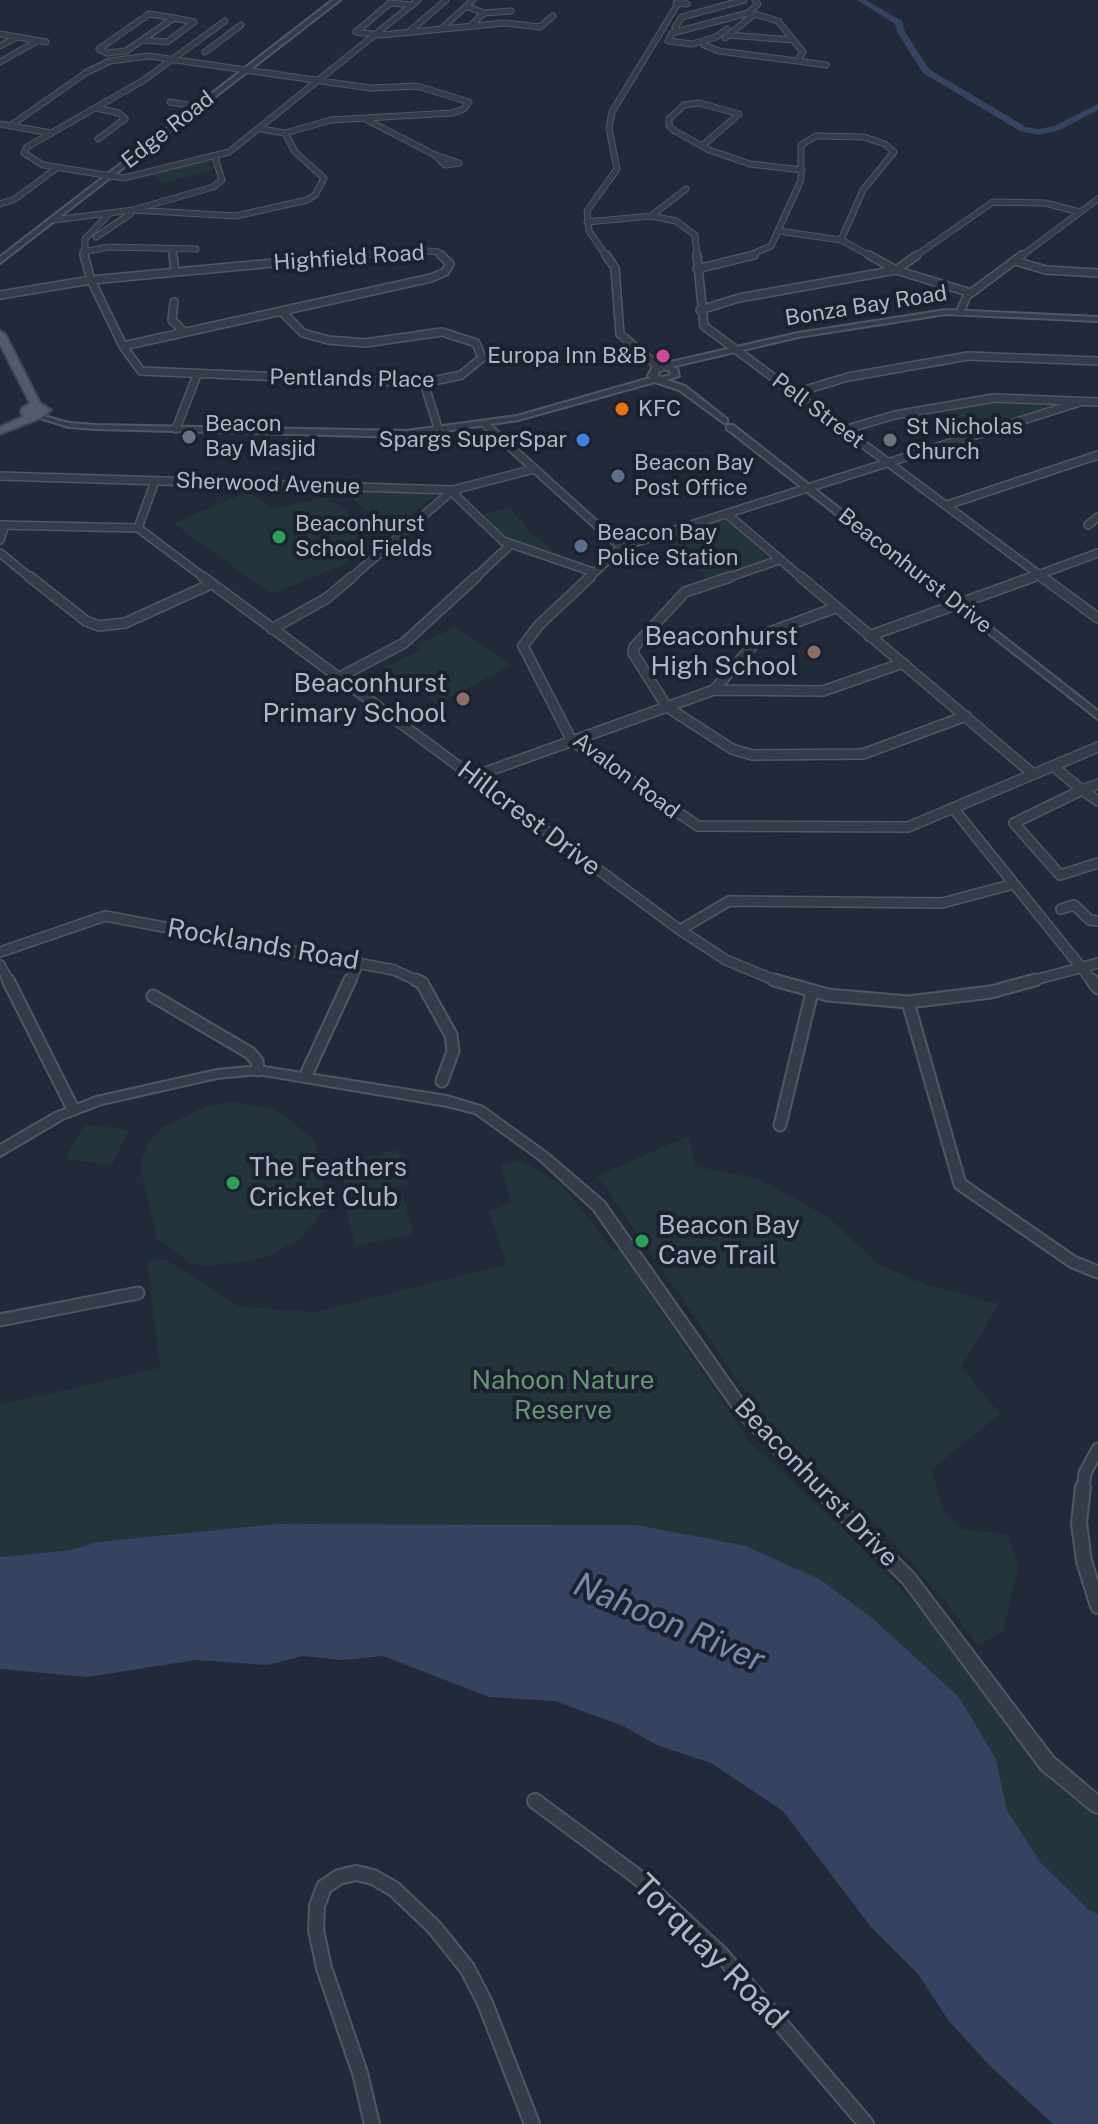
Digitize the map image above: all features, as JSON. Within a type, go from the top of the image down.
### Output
[{"type":"main road","points":[[0,334],[34,411]]},
{"type":"main road","points":[[0,351],[34,411]]},
{"type":"main road","points":[[0,430],[34,411]]},
{"type":"street","name":"Edge Road","points":[[0,261],[337,0]]},
{"type":"street","points":[[410,31],[446,0]]},
{"type":"street","points":[[441,29],[473,0]]},
{"type":"street","points":[[679,31],[675,27],[683,16],[744,0]]},
{"type":"street","points":[[755,0],[758,3],[753,10],[679,31],[671,34],[668,41],[692,44],[728,32],[793,40]]},
{"type":"street","points":[[704,45],[755,14],[764,6],[762,0]]},
{"type":"street","points":[[225,21],[173,59],[23,151],[40,164],[130,178],[237,149],[415,2]]},
{"type":"street","points":[[415,2],[390,3],[356,30],[375,35],[470,26],[518,24],[542,27],[553,16]]},
{"type":"street","points":[[675,374],[655,369],[620,334],[615,268],[591,234],[587,222],[590,204],[617,169],[609,128],[612,112],[680,2]]},
{"type":"street","points":[[466,6],[484,13],[511,11]]},
{"type":"street","points":[[470,26],[484,13]]},
{"type":"street","points":[[142,40],[165,43],[194,22],[174,18],[148,14],[99,49],[107,53],[124,51],[174,18]]},
{"type":"street","points":[[755,14],[777,19],[803,52],[797,61]]},
{"type":"street","points":[[518,24],[527,16]]},
{"type":"street","points":[[731,18],[745,21]]},
{"type":"street","points":[[205,52],[241,25]]},
{"type":"street","points":[[182,32],[223,38]]},
{"type":"street","points":[[0,34],[46,42]]},
{"type":"street","points":[[0,46],[17,37]]},
{"type":"street","points":[[0,62],[37,41]]},
{"type":"street","points":[[652,43],[704,45],[719,51],[826,65]]},
{"type":"street","points":[[10,126],[77,77],[107,63],[149,56],[376,88],[417,86],[469,102],[464,109],[452,113],[331,120],[285,133],[261,129]]},
{"type":"street","points":[[170,102],[199,107]]},
{"type":"street","points":[[702,146],[736,120],[738,112],[693,103],[669,119],[669,126],[702,146],[750,164],[802,170]]},
{"type":"street","points":[[96,108],[119,113],[125,119],[98,139]]},
{"type":"street","points":[[365,119],[435,155]]},
{"type":"street","points":[[0,124],[51,133]]},
{"type":"street","points":[[133,210],[233,217],[278,210],[312,198],[324,178],[295,152],[285,133]]},
{"type":"street","points":[[697,269],[765,251],[779,231],[802,170],[801,145],[816,136],[864,137],[894,150],[893,156],[863,190],[841,240]]},
{"type":"street","points":[[54,220],[133,210],[220,183],[221,172],[215,157]]},
{"type":"street","points":[[0,204],[15,199],[58,167]]},
{"type":"street","points":[[651,216],[686,189]]},
{"type":"street","points":[[960,308],[971,293],[1098,199]]},
{"type":"street","points":[[587,222],[651,216],[676,221],[693,232],[700,310],[752,296],[896,270],[993,202],[1045,203],[1080,212]]},
{"type":"street","points":[[96,237],[124,217],[143,211]]},
{"type":"street","points":[[110,213],[85,239],[83,252],[91,280],[123,346]]},
{"type":"street","points":[[779,231],[841,240],[896,270],[971,293]]},
{"type":"street","points":[[83,252],[109,247],[196,249]]},
{"type":"street","points":[[172,250],[175,272]]},
{"type":"street","name":"Highfield Road","points":[[0,295],[91,280],[422,250],[438,252],[450,264],[438,276],[123,346]]},
{"type":"street","points":[[1015,261],[1046,270],[1098,273]]},
{"type":"street","points":[[174,302],[172,320],[184,332]]},
{"type":"street","name":"Bonza Bay Road","points":[[34,411],[88,425],[365,435],[439,431],[486,425],[662,379],[798,335],[960,308],[979,313],[1098,319]]},
{"type":"street","name":"Pell Street","points":[[700,310],[704,326],[1098,618]]},
{"type":"street","name":"Pentlands Place","points":[[123,346],[135,366],[144,372],[197,375],[424,383],[449,380],[467,373],[481,359],[479,347],[464,338],[437,332],[365,343],[328,340],[303,333],[281,311]]},
{"type":"street","name":"Bonza Bay Road","points":[[486,425],[655,369],[738,352]]},
{"type":"street","points":[[795,393],[848,377],[968,356],[1098,361]]},
{"type":"street","name":"Beaconhurst Drive","points":[[655,369],[662,379],[682,388],[1098,716]]},
{"type":"street","name":"Beaconhurst Drive","points":[[675,374],[682,388]]},
{"type":"street","points":[[176,429],[197,375]]},
{"type":"street","points":[[424,383],[439,431]]},
{"type":"street","points":[[844,430],[895,415],[977,400],[1013,398],[1098,402]]},
{"type":"street","name":"Avalon Road","points":[[1080,402],[621,547],[523,644],[572,741],[698,826],[904,827],[1098,747]]},
{"type":"street","points":[[486,425],[621,547]]},
{"type":"street","points":[[947,505],[1098,455]]},
{"type":"street","name":"Sherwood Avenue","points":[[0,476],[454,490],[534,469]]},
{"type":"street","points":[[0,540],[3,525],[138,528],[155,481]]},
{"type":"street","points":[[272,629],[327,598],[454,490],[480,521],[510,545],[593,572]]},
{"type":"street","points":[[727,514],[1033,774]]},
{"type":"street","points":[[1088,525],[1098,517]]},
{"type":"street","name":"Hillcrest Drive","points":[[138,528],[680,930],[726,960],[812,992],[908,1002],[991,992],[1098,963]]},
{"type":"street","points":[[338,678],[404,643],[510,545]]},
{"type":"street","points":[[0,553],[96,626],[121,624],[211,584]]},
{"type":"street","points":[[869,636],[1098,553]]},
{"type":"street","points":[[779,560],[685,592],[634,647],[633,653],[667,707],[732,749],[752,755],[863,754],[966,716]]},
{"type":"street","points":[[714,690],[762,635],[835,608]]},
{"type":"street","points":[[472,777],[714,690],[823,691],[903,663]]},
{"type":"street","points":[[1053,766],[1098,801]]},
{"type":"street","points":[[1098,784],[1018,820],[1014,826],[1060,875],[1098,863]]},
{"type":"street","points":[[953,808],[1098,988]]},
{"type":"street","points":[[680,930],[729,901],[942,903],[1014,884]]},
{"type":"street","points":[[1061,909],[1074,905],[1090,920],[1098,921]]},
{"type":"street","name":"Rocklands Road","points":[[0,952],[105,916],[405,973],[427,989],[452,1043],[442,1081]]},
{"type":"street","points":[[306,1075],[359,962]]},
{"type":"street","points":[[0,965],[73,1109]]},
{"type":"street","points":[[780,1125],[812,992]]},
{"type":"street","points":[[153,996],[250,1053],[257,1061],[258,1070]]},
{"type":"street","points":[[908,1002],[960,1184],[1049,1247],[1098,1272]]},
{"type":"street","name":"Beaconhurst Drive","points":[[0,1151],[73,1109],[167,1084],[258,1070],[306,1075],[447,1101],[479,1110],[575,1182],[599,1206],[647,1270],[745,1414],[909,1579],[1047,1763],[1098,1805]]},
{"type":"street","points":[[0,1320],[138,1293]]},
{"type":"street","points":[[1098,1449],[1085,1473],[1079,1523],[1084,1561],[1098,1606]]},
{"type":"street","name":"Torquay Road","points":[[535,1801],[639,1878],[721,1954],[866,2124]]},
{"type":"street","points":[[372,2124],[360,2073],[324,1968],[316,1930],[317,1906],[324,1887],[339,1877],[356,1873],[373,1877],[394,1889],[434,1927],[467,1968],[485,2003],[518,2095],[532,2124]]},
{"type":"green space","points":[[212,161],[214,170],[165,183],[151,174]]},
{"type":"green space","points":[[982,400],[1064,404],[969,434],[941,408]]},
{"type":"green space","points":[[341,489],[428,492],[433,496],[397,528],[366,511]]},
{"type":"green space","name":"Beaconhurst School Fields","points":[[248,492],[272,509],[326,497],[376,530],[356,544],[350,562],[271,594],[173,523]]},
{"type":"green space","points":[[509,507],[532,534],[553,551],[544,554],[505,538],[484,514]]},
{"type":"green space","points":[[729,519],[770,560],[710,580],[663,538]]},
{"type":"green space","points":[[455,627],[512,665],[437,704],[385,667],[421,650],[416,646]]},
{"type":"green space","name":"The Feathers Cricket Club","points":[[233,1102],[274,1109],[315,1139],[326,1207],[300,1239],[265,1258],[209,1266],[191,1264],[157,1238],[140,1166],[148,1142],[161,1128],[205,1107]]},
{"type":"green space","points":[[85,1124],[129,1130],[112,1165],[65,1159]]},
{"type":"green space","points":[[689,1136],[695,1166],[759,1179],[828,1217],[878,1264],[924,1284],[999,1304],[961,1367],[1000,1414],[932,1469],[943,1511],[961,1529],[1007,1534],[1018,1568],[1003,1631],[978,1646],[945,1601],[883,1531],[765,1419],[597,1176]]},
{"type":"green space","points":[[398,1150],[408,1184],[348,1197],[339,1163]]},
{"type":"green space","name":"Nahoon Nature Reserve","points":[[521,1161],[562,1185],[613,1250],[619,1249],[749,1441],[850,1536],[920,1609],[1052,1782],[1098,1818],[1098,1914],[1088,1909],[1040,1862],[1007,1810],[996,1759],[959,1697],[871,1617],[821,1580],[276,1524],[97,1542],[71,1550],[0,1557],[0,1405],[160,1368],[147,1259],[166,1260],[239,1306],[313,1312],[507,1265],[489,1211],[511,1203],[501,1164]]},
{"type":"green space","points":[[403,1196],[413,1234],[355,1246],[346,1209]]},
{"type":"water","name":"Nahoon River","points":[[276,1524],[637,1525],[746,1546],[821,1580],[871,1617],[959,1697],[996,1759],[1007,1810],[1040,1862],[1088,1909],[1098,1914],[1098,2124],[1053,2124],[990,2066],[948,2020],[918,1974],[871,1927],[783,1811],[711,1763],[657,1745],[623,1726],[555,1701],[489,1697],[383,1656],[341,1660],[303,1656],[268,1665],[196,1660],[88,1677],[0,1669],[0,1557],[71,1550],[97,1542]]},
{"type":"waterway","points":[[861,0],[899,23],[901,32],[926,71],[1023,129],[1039,132],[1057,128],[1098,107]]},
{"type":"place","name":"Europa Inn B&B","points":[[663,356]]},
{"type":"place","name":"KFC","points":[[622,409]]},
{"type":"place","name":"Beacon Bay Masjid","points":[[189,437]]},
{"type":"place","name":"Spargs SuperSpar","points":[[583,440]]},
{"type":"place","name":"St Nicholas Church","points":[[890,440]]},
{"type":"place","name":"Beacon Bay Post Office","points":[[618,476]]},
{"type":"place","name":"Beaconhurst School Fields","points":[[279,537]]},
{"type":"place","name":"Beacon Bay Police Station","points":[[581,546]]},
{"type":"place","name":"Beaconhurst High School","points":[[814,652]]},
{"type":"place","name":"Beaconhurst Primary School","points":[[463,699]]},
{"type":"place","name":"The Feathers Cricket Club","points":[[233,1183]]},
{"type":"place","name":"Beacon Bay Cave Trail","points":[[642,1241]]}]
